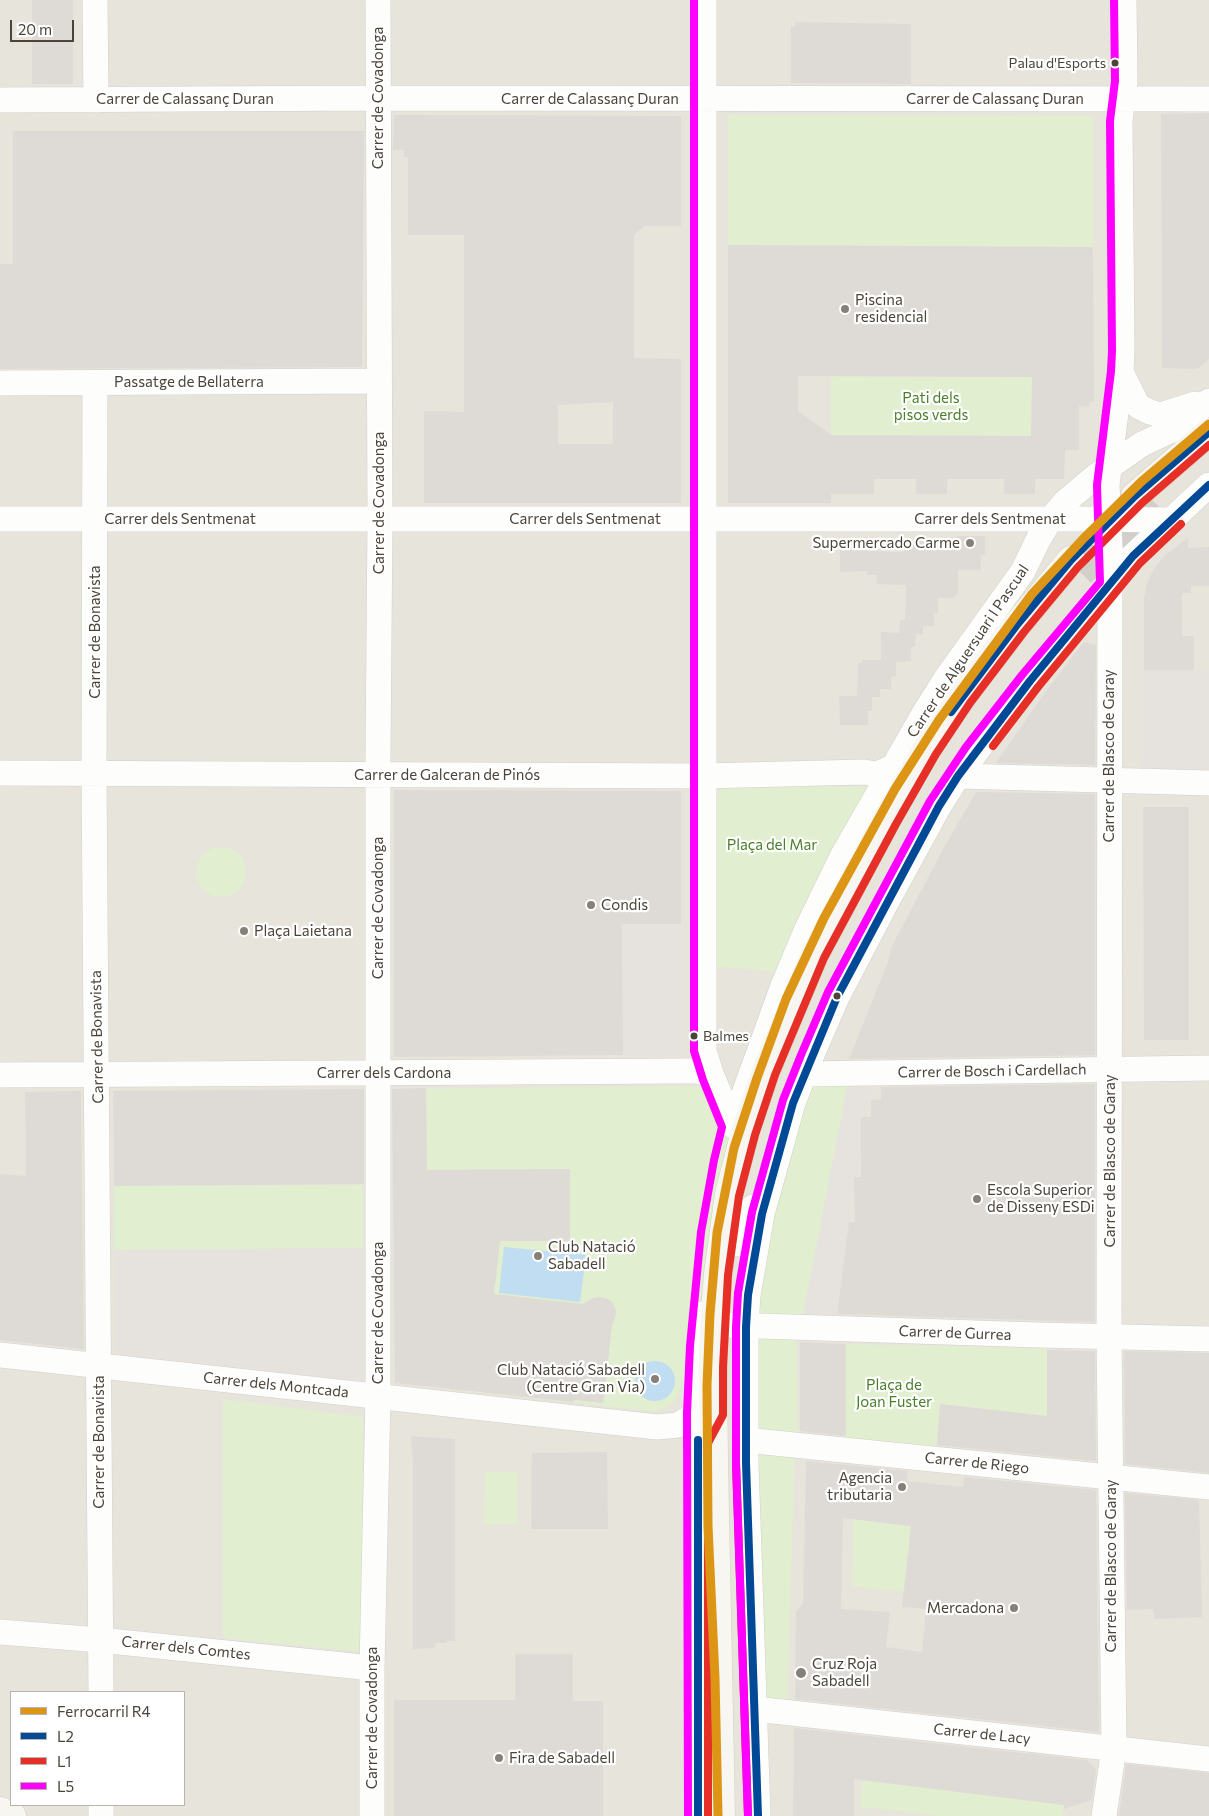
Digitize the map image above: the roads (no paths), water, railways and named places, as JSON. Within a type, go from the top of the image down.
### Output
[{"type":"street","points":[[94,0],[96,100]]},
{"type":"street","name":"Carrer de Covadonga","points":[[372,1816],[372,1668],[378,1396],[380,520],[378,0]]},
{"type":"street","points":[[704,0],[704,1051],[712,1076],[733,1126]]},
{"type":"street","name":"Carrer de Blasco de Garay","points":[[1104,1816],[1114,1748],[1110,1337],[1110,586],[1107,485],[1121,372],[1120,121],[1125,82],[1124,0]]},
{"type":"street","name":"Carrer de Calassanç Duran","points":[[0,100],[379,98],[1209,99]]},
{"type":"street","points":[[1121,372],[1138,406],[1150,412],[1161,415],[1209,399]]},
{"type":"street","name":"Carrer de Bonavista","points":[[95,382],[94,774],[101,1691]]},
{"type":"street","name":"Passatge de Bellaterra","points":[[0,383],[379,382]]},
{"type":"street","name":"Carrer de Alguersuari I Pascual","points":[[723,1325],[711,1233],[724,1162],[733,1126],[780,994],[806,932],[843,855],[945,680],[1023,571],[1050,520],[1065,502],[1109,466],[1142,444],[1174,429],[1209,399]]},
{"type":"street","points":[[1209,432],[1143,498],[1209,452]]},
{"type":"street","points":[[737,1251],[804,1074],[841,989],[939,806],[958,776],[1030,681],[1133,556],[1209,485]]},
{"type":"street","name":"Carrer dels Sentmenat","points":[[0,519],[1050,520],[1109,512],[1170,520]]},
{"type":"street","points":[[698,1816],[703,1422],[723,1325],[747,1195],[766,1122],[790,1052],[852,918],[924,790],[966,721],[1076,566],[1049,585],[985,666],[927,749],[887,819],[815,954],[766,1071],[745,1132],[729,1194],[718,1274],[723,1325],[728,1376],[740,1816]]},
{"type":"street","name":"Carrer de Galceran de Pinós","points":[[0,774],[704,776],[864,772],[877,774],[893,767]]},
{"type":"street","points":[[958,776],[1209,783]]},
{"type":"street","name":"Carrer de Bosch i Cardellach","points":[[804,1074],[1209,1068]]},
{"type":"street","name":"Carrer dels Cardona","points":[[0,1076],[682,1070],[698,1071],[712,1076]]},
{"type":"street","points":[[723,1325],[748,1295],[762,1214],[791,1109]]},
{"type":"street","points":[[723,1325],[746,1440],[758,1816]]},
{"type":"street","name":"Carrer de Gurrea","points":[[723,1325],[1209,1339]]},
{"type":"street","name":"Carrer dels Montcada","points":[[0,1355],[657,1427],[703,1422]]},
{"type":"street","points":[[703,1422],[721,1816]]},
{"type":"street","name":"Carrer de Riego","points":[[746,1440],[1209,1487]]},
{"type":"street","name":"Carrer dels Comtes","points":[[0,1632],[100,1640],[372,1668]]},
{"type":"street","name":"Carrer de Lacy","points":[[755,1709],[1209,1759]]},
{"type":"street","points":[[0,1811],[12,1816]]},
{"type":"water","points":[[504,1247],[586,1255],[580,1302],[499,1293]]},
{"type":"water","name":"Club Natació Sabadell (Centre Gran Via)","points":[[655,1361],[669,1367],[675,1381],[669,1395],[655,1401],[641,1395],[635,1381],[641,1367]]},
{"type":"tunnel","points":[[1081,573],[1152,500]]},
{"type":"rail line","name":"R4","points":[[718,1816],[715,1678],[708,1526],[707,1385],[710,1314],[717,1233],[734,1148],[757,1078],[786,999],[824,918],[895,789],[939,720],[1032,594],[1084,538],[1141,482],[1209,424]]},
{"type":"place","name":"Palau d'Esports","points":[[1115,63]]},
{"type":"place","name":"Piscina residencial","points":[[845,309]]},
{"type":"place","name":"Supermercado Carme","points":[[970,543]]},
{"type":"place","name":"Condis","points":[[591,905]]},
{"type":"place","name":"Plaça Laietana","points":[[244,931]]},
{"type":"place","name":"Balmes","points":[[694,1036]]},
{"type":"place","name":"Escola Superior de Disseny ESDi","points":[[977,1199]]},
{"type":"place","name":"Club Natació Sabadell","points":[[538,1256]]},
{"type":"place","name":"Club Natació Sabadell (Centre Gran Via)","points":[[655,1379]]},
{"type":"place","name":"Agencia tributaria","points":[[902,1487]]},
{"type":"place","name":"Mercadona","points":[[1014,1608]]},
{"type":"place","name":"Cruz Roja Sabadell","points":[[801,1673]]},
{"type":"place","name":"Fira de Sabadell","points":[[499,1758]]},
{"type":"park label","name":"Pati dels pisos verds","points":[[931,406]]},
{"type":"park label","name":"Plaça del Mar","points":[[772,845]]},
{"type":"park label","name":"Plaça de Joan Fuster","points":[[894,1394]]}]
